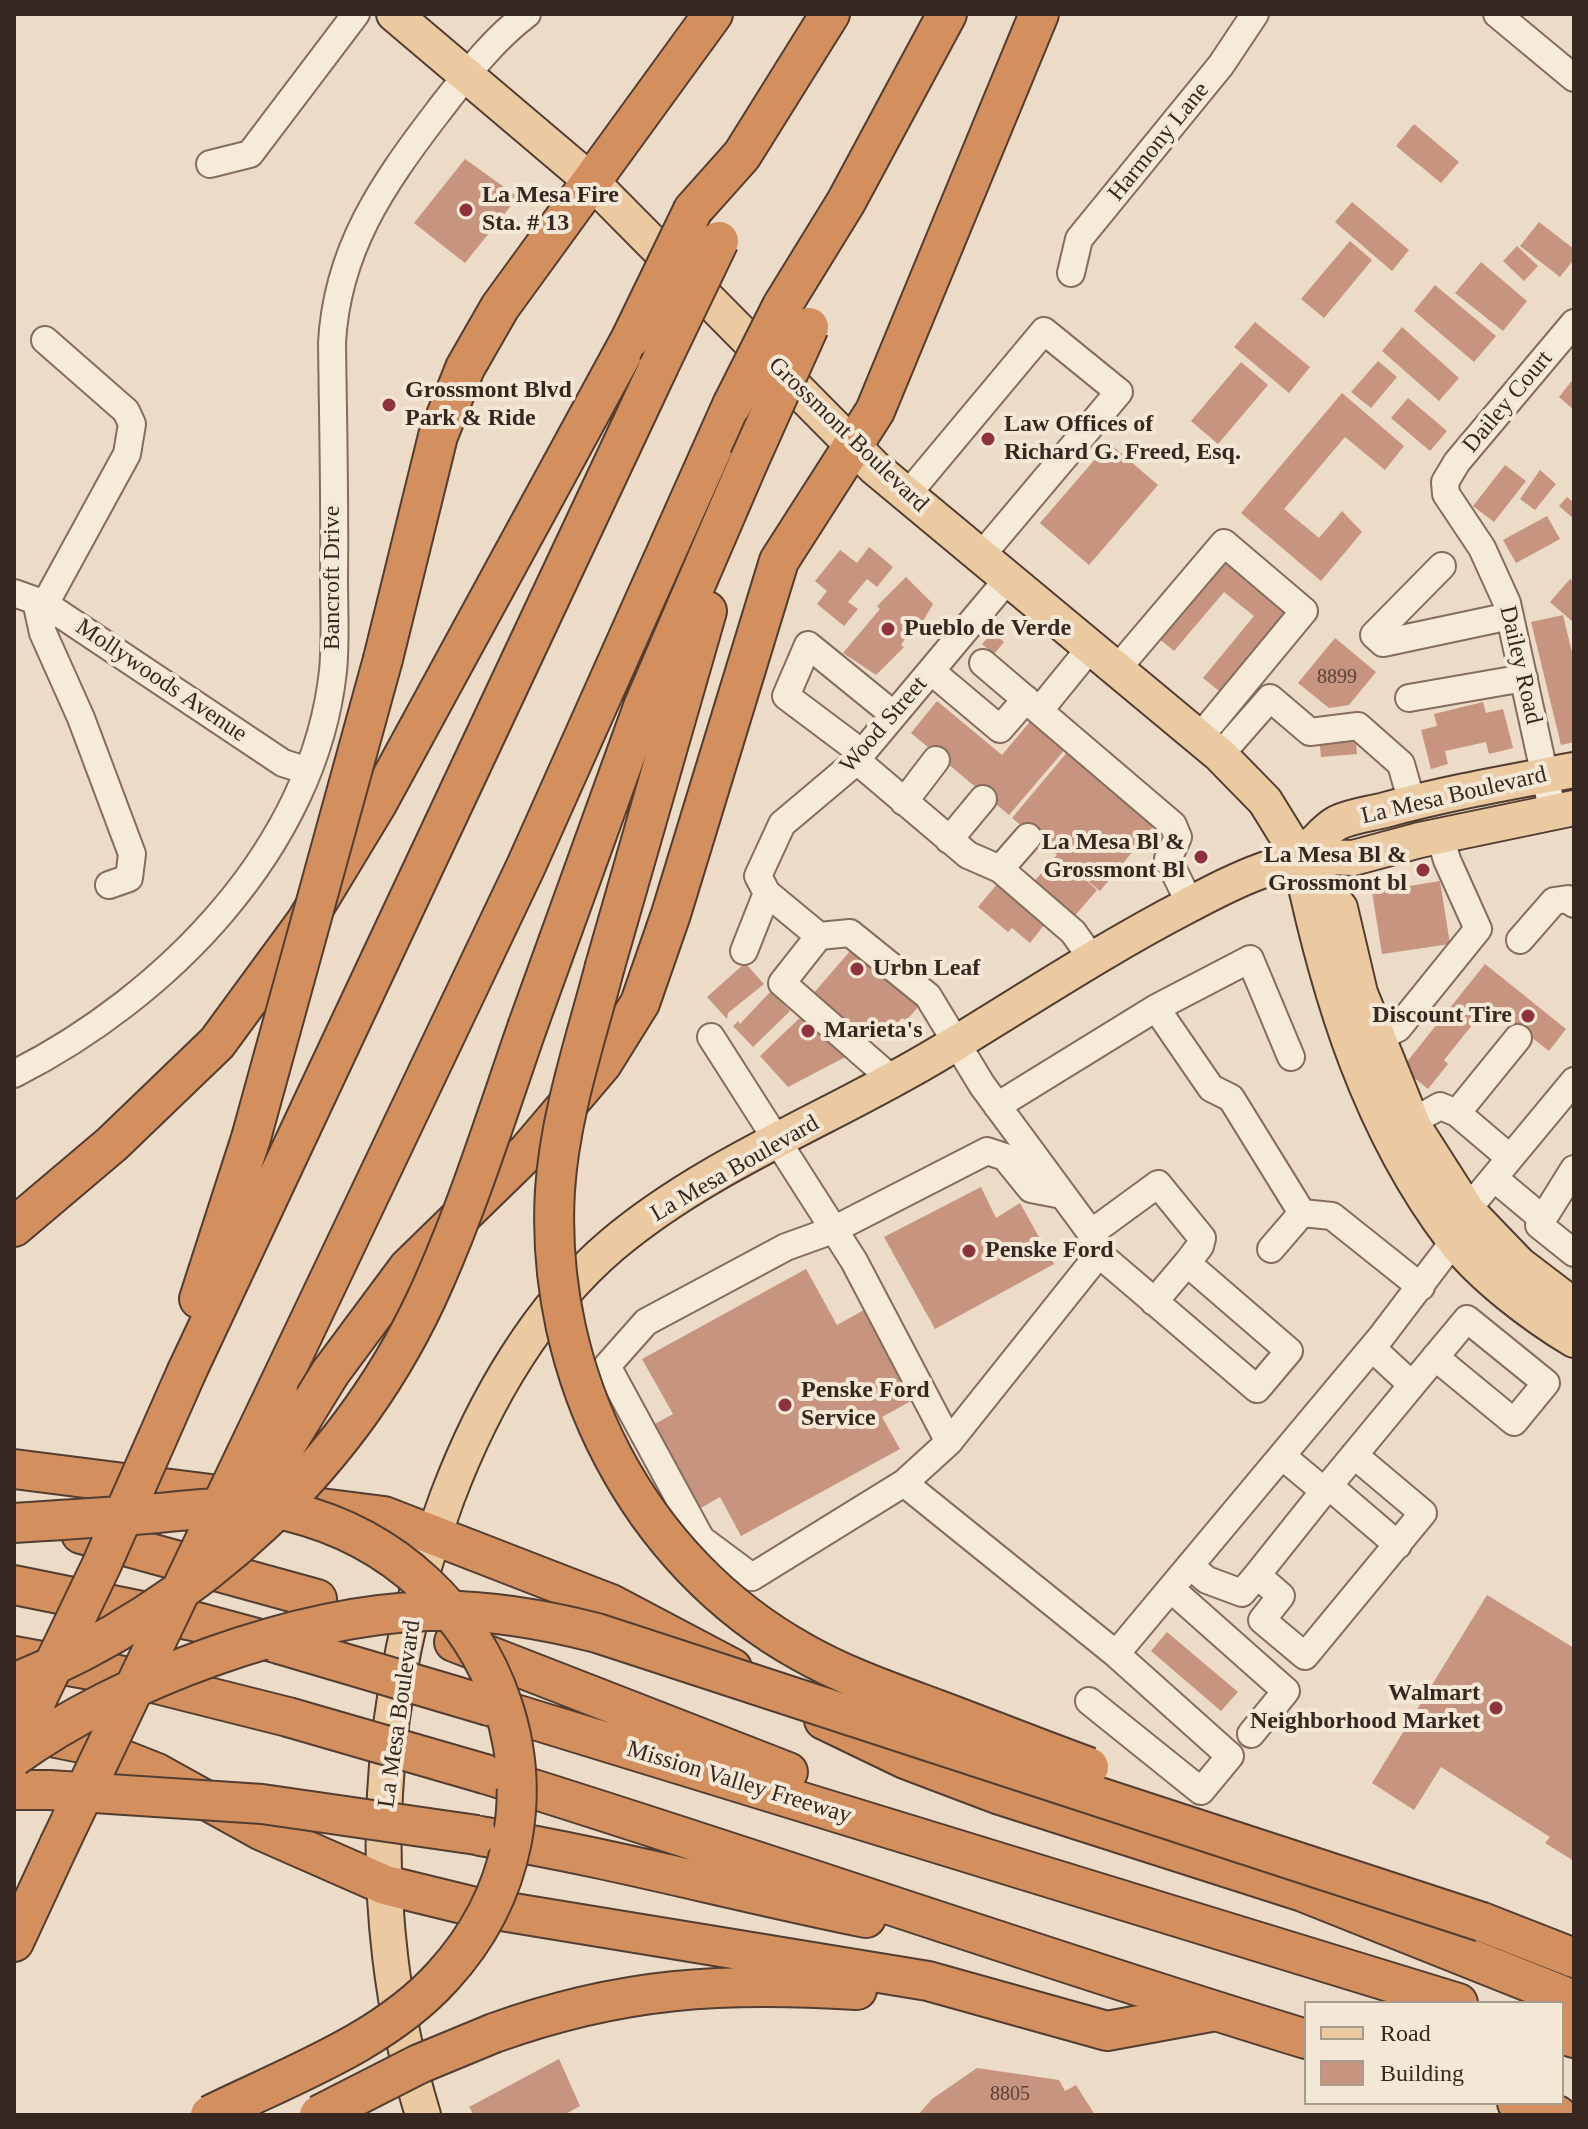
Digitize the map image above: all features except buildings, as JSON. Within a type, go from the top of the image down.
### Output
[{"type":"highway","points":[[187,1371],[190,1324],[251,1138],[383,659],[438,436],[465,368],[500,307],[713,14]]},
{"type":"highway","points":[[14,1227],[112,1144],[217,1043],[305,923],[377,804],[631,338],[693,210],[742,155],[830,14]]},
{"type":"highway","points":[[947,14],[846,202],[796,316],[749,461],[605,966],[561,1140],[554,1227],[558,1292],[578,1376],[597,1428],[621,1474],[678,1553],[750,1619],[836,1670],[1270,1832],[1574,1958]]},
{"type":"highway","points":[[161,1631],[234,1529],[330,1373],[408,1268],[537,1141],[602,1064],[640,1003],[671,914],[779,561],[875,411],[1039,14]]},
{"type":"highway","points":[[14,1747],[101,1566],[187,1371],[719,241],[742,155]]},
{"type":"highway","points":[[14,1942],[526,866],[732,405],[796,316]]},
{"type":"highway","points":[[14,1683],[91,1648],[181,1592],[265,1522],[322,1461],[401,1347],[434,1284],[643,707],[749,461]]},
{"type":"highway","points":[[14,1469],[384,1516],[611,1604],[824,1720],[905,1759],[1000,1795],[1303,1892],[1574,2000]]},
{"type":"highway","points":[[14,1523],[207,1508],[287,1511],[326,1522],[363,1537],[424,1580],[468,1633],[498,1690],[512,1742],[516,1814],[505,1861],[480,1928],[442,1977],[415,2005],[386,2025],[210,2115]]},
{"type":"highway","points":[[14,1515],[317,1599],[452,1641],[753,1761],[954,1822],[1153,1911]]},
{"type":"highway","points":[[14,1697],[101,1566]]},
{"type":"highway","name":"Mission Valley Freeway","points":[[14,1585],[197,1622],[279,1644],[1451,2001]]},
{"type":"highway","points":[[14,1757],[84,1714],[167,1675],[247,1645],[322,1624],[429,1611],[514,1616],[597,1633],[1482,1922]]},
{"type":"highway","points":[[14,1656],[129,1677],[288,1717],[485,1774],[739,1853],[999,1944],[1304,2038]]},
{"type":"highway","points":[[14,1730],[81,1743],[157,1773],[260,1830],[385,1885],[471,1906],[928,1981],[1107,2031],[1216,2011]]},
{"type":"highway","points":[[32,1790],[262,1804],[477,1835],[570,1851],[727,1891],[999,1944]]},
{"type":"highway","points":[[319,2115],[419,2064],[494,2033],[549,2013],[616,1997],[723,1985],[860,1990],[1033,2012]]},
{"type":"highway","points":[[1524,2105],[1557,2115]]},
{"type":"main road","name":"Grossmont Boulevard","points":[[394,14],[591,181],[853,447],[1007,580],[1210,746],[1265,801],[1299,856],[1340,908],[1360,993],[1412,1122],[1467,1210],[1519,1264],[1574,1306]]},
{"type":"main road","name":"La Mesa Boulevard","points":[[423,2115],[395,1987],[385,1885],[385,1790],[396,1705],[433,1534],[484,1412],[513,1361],[576,1279],[659,1209],[894,1081],[1190,904],[1299,856],[1335,824],[1412,803],[1560,773]]},
{"type":"main road","name":"La Mesa Boulevard","points":[[1299,856],[1353,858],[1440,836],[1563,811]]},
{"type":"main road","name":"Grossmont Boulevard","points":[[1299,856],[1331,992],[1358,1066],[1389,1135],[1454,1241],[1500,1285],[1574,1340]]},
{"type":"street","points":[[210,164],[250,154],[356,14]]},
{"type":"street","name":"Bancroft Drive","points":[[14,1074],[109,1016],[156,978],[201,933],[249,877],[288,819],[308,771],[333,672],[332,343],[334,313],[343,275],[362,225],[396,165],[467,73],[500,35],[527,14]]},
{"type":"street","name":"Harmony Lane","points":[[1071,273],[1079,239],[1221,65],[1255,14]]},
{"type":"street","points":[[1497,14],[1574,78]]},
{"type":"street","name":"Dailey Court","points":[[1445,482],[1457,462],[1574,323]]},
{"type":"street","points":[[907,495],[1044,331],[1119,392],[980,557]]},
{"type":"street","points":[[45,340],[126,411],[132,438],[127,454],[32,599],[132,854],[129,878],[109,885]]},
{"type":"street","name":"Dailey Road","points":[[1445,482],[1446,494],[1482,548],[1510,616],[1524,678],[1560,773],[1563,811]]},
{"type":"street","points":[[1117,669],[1224,543],[1304,611],[1210,746]]},
{"type":"street","points":[[1442,566],[1374,635],[1383,643],[1510,616]]},
{"type":"street","name":"Wood Street","points":[[767,893],[758,876],[782,824],[818,797],[859,757],[1007,580]]},
{"type":"street","name":"Mollywoods Avenue","points":[[32,599],[283,763],[308,771]]},
{"type":"street","points":[[894,715],[808,645],[786,696],[859,757],[904,802],[949,840],[968,855],[1000,869],[1073,932],[1093,960]]},
{"type":"street","points":[[931,671],[1000,729],[1032,705],[1091,647]]},
{"type":"street","points":[[983,663],[1173,825],[1178,837],[1168,851],[1168,859],[1190,904]]},
{"type":"street","points":[[1409,698],[1524,678]]},
{"type":"street","points":[[1210,746],[1270,698],[1310,732],[1358,726],[1401,764],[1412,803]]},
{"type":"street","points":[[904,802],[936,760]]},
{"type":"street","points":[[949,840],[983,799]]},
{"type":"street","points":[[1378,1038],[1398,1028],[1478,929],[1445,856],[1440,836]]},
{"type":"street","points":[[1000,869],[1028,837]]},
{"type":"street","points":[[744,951],[767,893],[819,936],[850,933],[928,996],[997,1106],[1095,1244],[1154,1302],[1257,1389],[1289,1351],[1187,1263]]},
{"type":"street","points":[[1520,940],[1554,901],[1568,899],[1574,904]]},
{"type":"street","points":[[819,936],[782,983],[894,1081]]},
{"type":"street","points":[[997,1106],[1156,1008],[1250,959],[1291,1057]]},
{"type":"street","points":[[1156,1008],[1211,1088],[1231,1098],[1302,1213]]},
{"type":"street","points":[[711,1037],[854,1261],[949,1442]]},
{"type":"street","points":[[1457,1113],[1518,1038]]},
{"type":"street","points":[[1116,1654],[1421,1287],[1454,1241],[1467,1210],[1502,1168],[1569,1098]]},
{"type":"street","points":[[1412,1122],[1440,1106],[1457,1113],[1543,1219]]},
{"type":"street","points":[[1062,1195],[1031,1189],[1005,1157],[987,1151],[833,1230],[786,1247],[646,1322],[607,1366],[701,1539],[752,1577],[904,1483],[949,1442],[1095,1244],[1158,1184],[1202,1238],[1200,1246],[1154,1302]]},
{"type":"street","points":[[1574,1169],[1539,1225],[1574,1253]]},
{"type":"street","points":[[1302,1213],[1332,1216],[1421,1287]]},
{"type":"street","points":[[1271,1249],[1302,1213]]},
{"type":"street","points":[[1372,1348],[1412,1385]]},
{"type":"street","points":[[1190,1566],[1207,1580],[1242,1593],[1435,1357]]},
{"type":"street","points":[[1257,1575],[1281,1596],[1262,1620],[1305,1656],[1423,1513],[1354,1455]]},
{"type":"street","points":[[1282,1456],[1330,1485],[1398,1545]]},
{"type":"street","points":[[904,1483],[1116,1654],[1230,1756],[1201,1791],[1089,1701]]},
{"type":"street","points":[[1171,1589],[1286,1691],[1251,1734]]},
{"type":"place","name":"La Mesa Fire Sta. # 13","points":[[466,210]]},
{"type":"place","name":"Grossmont Blvd Park & Ride","points":[[389,405]]},
{"type":"place","name":"Law Offices of Richard G. Freed, Esq.","points":[[988,439]]},
{"type":"place","name":"Pueblo de Verde","points":[[888,629]]},
{"type":"place","name":"La Mesa Bl & Grossmont Bl","points":[[1201,857]]},
{"type":"place","name":"La Mesa Bl & Grossmont bl","points":[[1423,870]]},
{"type":"place","name":"Urbn Leaf","points":[[857,969]]},
{"type":"place","name":"Discount Tire","points":[[1528,1016]]},
{"type":"place","name":"Marieta's","points":[[808,1031]]},
{"type":"place","name":"Penske Ford","points":[[969,1251]]},
{"type":"place","name":"Penske Ford Service","points":[[785,1405]]},
{"type":"place","name":"Walmart Neighborhood Market","points":[[1496,1708]]}]
